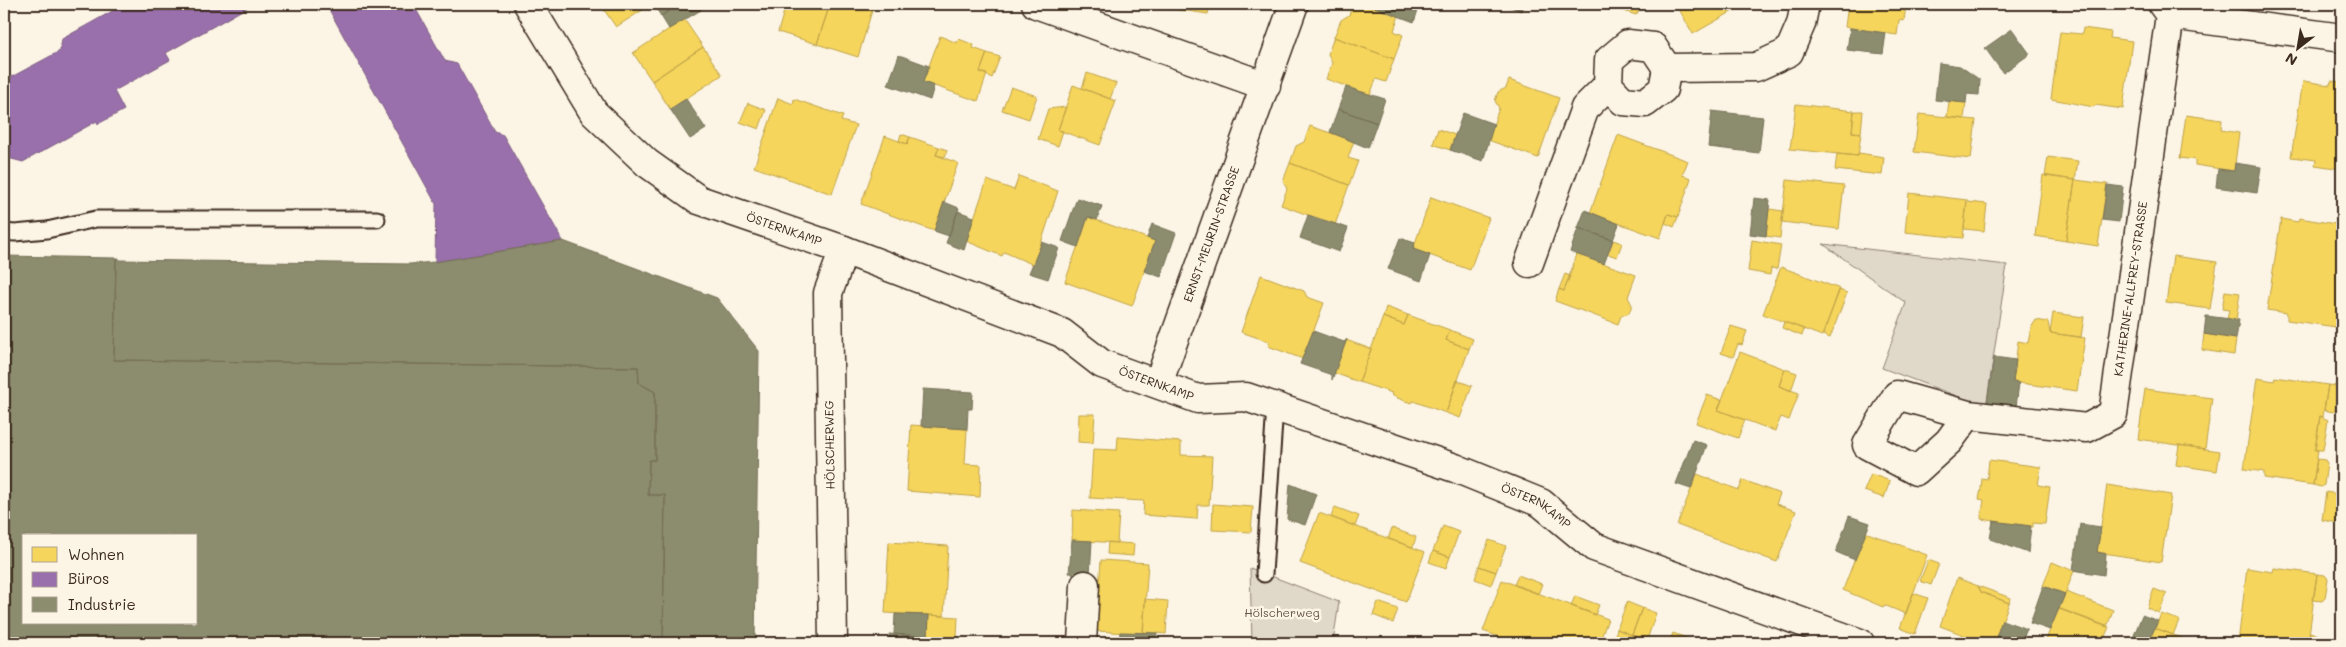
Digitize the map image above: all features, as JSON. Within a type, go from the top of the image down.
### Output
[{"type":"street","name":"ÖSTERNKAMP","points":[[528,4],[594,113],[647,163],[699,200],[844,250],[1062,333],[1102,364],[1198,399],[1246,397],[1456,468],[1541,503],[1594,547],[1843,640]]},
{"type":"street","points":[[1036,4],[1266,86]]},
{"type":"street","name":"ERNST-MEURIN-STRASSE","points":[[1158,384],[1294,4]]},
{"type":"street","points":[[1667,68],[1756,68],[1789,52],[1801,24],[1804,4]]},
{"type":"street","name":"KATHERINE-ALLFREY-STRASSE","points":[[1968,414],[2087,428],[2113,414],[2166,9],[2342,38]]},
{"type":"street","points":[[1529,262],[1585,108],[1608,85],[1609,60],[1628,44],[1653,47],[1667,68],[1663,89],[1646,103],[1623,101],[1608,85]]},
{"type":"street","name":"HÖLSCHERWEG","points":[[833,643],[828,293],[844,250]]},
{"type":"street","points":[[1082,643],[1085,585]]},
{"type":"lane","points":[[4,232],[47,230],[96,219],[377,219]]},
{"type":"lane","points":[[1264,574],[1276,406]]},
{"type":"green space","points":[[1823,244],[2007,265],[1986,407],[1882,368],[1906,303]]},
{"type":"green space","name":"Hölscherweg","points":[[1250,568],[1339,602],[1333,643],[1252,643]]},
{"type":"building: Wohnen","points":[[600,4],[652,4],[616,27]]},
{"type":"building: Wohnen","points":[[786,4],[830,4],[817,44],[778,32]]},
{"type":"building: Wohnen","points":[[830,4],[874,4],[858,57],[817,44]]},
{"type":"building: Wohnen","points":[[1160,4],[1210,4],[1208,14],[1160,7]]},
{"type":"building: Wohnen","points":[[1353,4],[1367,4],[1399,15],[1394,31],[1403,35],[1394,59],[1334,37],[1341,20],[1349,15]]},
{"type":"building: Wohnen","points":[[1609,4],[1643,4],[1636,15],[1609,6]]},
{"type":"building: Wohnen","points":[[1676,4],[1738,4],[1740,7],[1693,34]]},
{"type":"building: Wohnen","points":[[1848,4],[1906,4],[1904,21],[1899,20],[1897,35],[1845,27]]},
{"type":"building: Wohnen","points":[[684,19],[703,47],[652,81],[633,53]]},
{"type":"building: Wohnen","points":[[2083,28],[2111,32],[2110,38],[2132,41],[2123,109],[2095,105],[2094,107],[2051,99],[2060,32],[2082,34]]},
{"type":"building: Wohnen","points":[[940,36],[957,43],[959,39],[974,45],[973,48],[987,53],[980,72],[987,74],[978,101],[923,82]]},
{"type":"building: Wohnen","points":[[1334,37],[1394,59],[1386,82],[1376,79],[1370,95],[1326,79],[1332,63],[1328,54]]},
{"type":"building: Wohnen","points":[[703,47],[722,75],[670,109],[652,81]]},
{"type":"building: Wohnen","points":[[987,53],[1000,57],[992,78],[980,72]]},
{"type":"building: Wohnen","points":[[1087,73],[1116,83],[1110,99],[1082,88]]},
{"type":"building: Wohnen","points":[[1509,80],[1559,98],[1538,158],[1488,140],[1499,108],[1495,101],[1498,92],[1506,88]]},
{"type":"building: Wohnen","points":[[2303,81],[2330,85],[2331,81],[2342,82],[2342,169],[2315,165],[2316,160],[2291,157]]},
{"type":"building: Wohnen","points":[[1073,85],[1116,101],[1100,145],[1058,130]]},
{"type":"building: Wohnen","points":[[1011,87],[1037,96],[1029,119],[1002,110]]},
{"type":"building: Wohnen","points":[[778,98],[793,104],[794,99],[843,116],[841,121],[856,125],[832,194],[754,167]]},
{"type":"building: Wohnen","points":[[1949,101],[1966,103],[1964,119],[1947,117]]},
{"type":"building: Wohnen","points":[[748,103],[766,110],[759,129],[740,122]]},
{"type":"building: Wohnen","points":[[1796,104],[1854,111],[1852,132],[1861,133],[1858,156],[1790,149]]},
{"type":"building: Wohnen","points":[[1066,107],[1058,130],[1063,131],[1058,146],[1038,139],[1048,109]]},
{"type":"building: Wohnen","points":[[1854,111],[1863,111],[1861,133],[1852,132]]},
{"type":"building: Wohnen","points":[[1919,114],[1976,120],[1971,159],[1914,152]]},
{"type":"building: Wohnen","points":[[2186,115],[2222,120],[2221,130],[2239,133],[2234,171],[2195,165],[2195,160],[2180,158]]},
{"type":"building: Wohnen","points":[[1310,126],[1354,141],[1348,158],[1358,161],[1349,185],[1290,163],[1296,146],[1304,142]]},
{"type":"building: Wohnen","points":[[1438,129],[1455,135],[1450,150],[1433,144]]},
{"type":"building: Wohnen","points":[[901,134],[910,137],[907,144],[899,141]]},
{"type":"building: Wohnen","points":[[1618,135],[1688,161],[1682,175],[1691,178],[1678,217],[1668,214],[1660,238],[1590,213]]},
{"type":"building: Wohnen","points":[[885,136],[907,144],[910,137],[939,147],[936,155],[958,163],[934,231],[861,204]]},
{"type":"building: Wohnen","points":[[939,147],[947,150],[945,157],[936,155]]},
{"type":"building: Wohnen","points":[[1859,153],[1884,157],[1882,175],[1835,170],[1837,154],[1858,156]]},
{"type":"building: Wohnen","points":[[2048,157],[2078,161],[2075,180],[2045,176]]},
{"type":"building: Wohnen","points":[[1290,163],[1349,185],[1335,225],[1281,205],[1287,189],[1283,181]]},
{"type":"building: Wohnen","points":[[2043,175],[2075,180],[2066,241],[2035,236]]},
{"type":"building: Wohnen","points":[[1019,176],[1058,191],[1034,265],[1004,252],[1002,256],[966,241],[987,180],[1014,190]]},
{"type":"building: Wohnen","points":[[1787,180],[1844,186],[1839,229],[1782,222]]},
{"type":"building: Wohnen","points":[[2075,180],[2107,184],[2098,246],[2066,241]]},
{"type":"building: Wohnen","points":[[1909,193],[1967,200],[1963,238],[1905,232]]},
{"type":"building: Wohnen","points":[[1431,197],[1489,218],[1470,270],[1413,249]]},
{"type":"building: Wohnen","points":[[1967,202],[1987,204],[1984,231],[1964,229]]},
{"type":"building: Wohnen","points":[[1769,209],[1783,211],[1780,238],[1766,236]]},
{"type":"building: Wohnen","points":[[1668,214],[1678,217],[1674,227],[1665,223]]},
{"type":"building: Wohnen","points":[[1088,217],[1155,241],[1132,306],[1065,282]]},
{"type":"building: Wohnen","points":[[2299,218],[2342,225],[2342,263],[2338,291],[2342,292],[2336,327],[2287,320],[2287,313],[2267,310],[2281,219],[2298,222]]},
{"type":"building: Wohnen","points":[[1613,240],[1622,243],[1617,257],[1608,254]]},
{"type":"building: Wohnen","points":[[1752,240],[1781,245],[1777,269],[1771,268],[1770,275],[1748,271]]},
{"type":"building: Wohnen","points":[[1577,254],[1636,275],[1628,297],[1632,305],[1629,313],[1621,316],[1618,324],[1555,301],[1559,289],[1564,291]]},
{"type":"building: Wohnen","points":[[2173,256],[2217,262],[2210,309],[2166,303]]},
{"type":"building: Wohnen","points":[[2342,263],[2342,292],[2338,291]]},
{"type":"building: Wohnen","points":[[1781,267],[1840,289],[1822,336],[1763,314]]},
{"type":"building: Wohnen","points":[[1565,274],[1570,276],[1564,291],[1559,289]]},
{"type":"building: Wohnen","points":[[1261,275],[1304,291],[1307,297],[1324,303],[1303,359],[1268,346],[1270,342],[1241,332]]},
{"type":"building: Wohnen","points":[[1839,290],[1847,293],[1830,338],[1823,335]]},
{"type":"building: Wohnen","points":[[2225,291],[2240,293],[2236,320],[2227,319],[2229,310],[2222,309]]},
{"type":"building: Wohnen","points":[[2340,300],[2342,301],[2342,328],[2336,327]]},
{"type":"building: Wohnen","points":[[1386,307],[1408,315],[1404,325],[1383,317]]},
{"type":"building: Wohnen","points":[[2053,313],[2084,317],[2081,337],[2050,333]]},
{"type":"building: Wohnen","points":[[1408,315],[1450,330],[1446,340],[1469,349],[1446,413],[1413,401],[1412,403],[1402,400],[1391,395],[1392,393],[1359,382],[1383,317],[1404,325]]},
{"type":"building: Wohnen","points":[[2036,320],[2048,322],[2050,333],[2085,338],[2077,391],[2013,382],[2018,341],[2028,343],[2031,328]]},
{"type":"building: Wohnen","points":[[1784,322],[1804,329],[1802,336],[1782,328]]},
{"type":"building: Wohnen","points":[[1731,326],[1747,331],[1742,345],[1738,344],[1733,357],[1721,353]]},
{"type":"building: Wohnen","points":[[1450,330],[1473,339],[1469,349],[1446,340]]},
{"type":"building: Wohnen","points":[[2204,334],[2236,339],[2234,355],[2202,350]]},
{"type":"building: Wohnen","points":[[1346,340],[1371,349],[1359,382],[1334,373]]},
{"type":"building: Wohnen","points":[[1740,352],[1785,369],[1779,386],[1799,393],[1789,420],[1781,417],[1775,431],[1718,410]]},
{"type":"building: Wohnen","points":[[1785,369],[1797,373],[1791,391],[1779,386]]},
{"type":"building: Wohnen","points":[[2275,377],[2328,385],[2323,417],[2320,416],[2315,450],[2318,450],[2313,485],[2264,478],[2264,472],[2244,469],[2257,378],[2274,381]]},
{"type":"building: Wohnen","points":[[1457,380],[1472,386],[1460,418],[1446,413]]},
{"type":"building: Wohnen","points":[[2328,385],[2336,386],[2338,389],[2335,410],[2333,412],[2324,410]]},
{"type":"building: Wohnen","points":[[2145,389],[2212,398],[2205,449],[2138,439]]},
{"type":"building: Wohnen","points":[[1707,395],[1722,400],[1718,410],[1745,420],[1738,438],[1696,423]]},
{"type":"building: Wohnen","points":[[1079,414],[1095,414],[1093,443],[1078,442]]},
{"type":"building: Wohnen","points":[[2320,416],[2328,420],[2323,450],[2315,450]]},
{"type":"building: Wohnen","points":[[911,425],[967,429],[965,464],[981,465],[980,497],[907,491]]},
{"type":"building: Wohnen","points":[[1118,437],[1181,442],[1181,455],[1212,456],[1209,505],[1198,505],[1197,519],[1143,515],[1144,501],[1090,498],[1093,449],[1117,450]]},
{"type":"building: Wohnen","points":[[2179,445],[2220,451],[2217,471],[2176,465]]},
{"type":"building: Wohnen","points":[[2317,459],[2325,460],[2327,463],[2324,485],[2321,487],[2313,485]]},
{"type":"building: Wohnen","points":[[1989,460],[2041,467],[2038,485],[2050,487],[2045,524],[2033,523],[2033,527],[1981,519],[1984,500],[1979,499],[1982,478],[1987,479]]},
{"type":"building: Wohnen","points":[[1697,474],[1739,490],[1743,480],[1780,494],[1776,504],[1796,511],[1777,562],[1677,525]]},
{"type":"building: Wohnen","points":[[1871,474],[1890,481],[1884,498],[1864,491]]},
{"type":"building: Wohnen","points":[[2107,485],[2171,495],[2161,562],[2097,552]]},
{"type":"building: Wohnen","points":[[2326,492],[2342,495],[2338,523],[2322,520]]},
{"type":"building: Wohnen","points":[[1213,504],[1253,507],[1251,532],[1212,530]]},
{"type":"building: Wohnen","points":[[1335,507],[1359,516],[1355,526],[1331,517]]},
{"type":"building: Wohnen","points":[[1073,510],[1119,513],[1117,543],[1072,540]]},
{"type":"building: Wohnen","points":[[1319,513],[1425,552],[1406,602],[1300,563]]},
{"type":"building: Wohnen","points":[[1443,526],[1459,532],[1450,557],[1433,551]]},
{"type":"building: Wohnen","points":[[1392,528],[1416,537],[1413,547],[1388,539]]},
{"type":"building: Wohnen","points":[[1865,532],[1927,555],[1906,614],[1884,605],[1883,607],[1843,590]]},
{"type":"building: Wohnen","points":[[1489,540],[1506,546],[1496,572],[1479,566]]},
{"type":"building: Wohnen","points":[[889,542],[948,546],[944,616],[885,613]]},
{"type":"building: Wohnen","points":[[1108,542],[1134,544],[1133,556],[1107,554]]},
{"type":"building: Wohnen","points":[[1433,551],[1450,557],[1446,568],[1429,562]]},
{"type":"building: Wohnen","points":[[1101,560],[1148,563],[1143,634],[1096,631]]},
{"type":"building: Wohnen","points":[[1928,560],[1939,564],[1931,585],[1920,581]]},
{"type":"building: Wohnen","points":[[2052,562],[2074,571],[2065,594],[2043,586]]},
{"type":"building: Wohnen","points":[[1479,566],[1496,572],[1491,585],[1475,579]]},
{"type":"building: Wohnen","points":[[2247,568],[2273,572],[2274,568],[2317,574],[2308,643],[2238,643]]},
{"type":"building: Wohnen","points":[[2317,574],[2325,575],[2328,579],[2325,598],[2322,601],[2313,600]]},
{"type":"building: Wohnen","points":[[1518,575],[1542,584],[1538,594],[1514,585]]},
{"type":"building: Wohnen","points":[[1957,578],[1978,586],[1981,592],[2009,603],[1994,643],[1985,643],[1940,626]]},
{"type":"building: Wohnen","points":[[1502,580],[1608,619],[1599,643],[1516,643],[1483,631]]},
{"type":"building: Wohnen","points":[[1978,586],[2011,598],[2009,603],[1981,592]]},
{"type":"building: Wohnen","points":[[2154,589],[2167,594],[2159,613],[2147,608]]},
{"type":"building: Wohnen","points":[[2066,592],[2113,610],[2107,627],[2059,609]]},
{"type":"building: Wohnen","points":[[1913,593],[1928,598],[1915,634],[1900,628]]},
{"type":"building: Wohnen","points":[[1575,596],[1599,605],[1595,615],[1571,606]]},
{"type":"building: Wohnen","points":[[1145,599],[1168,601],[1166,634],[1143,632]]},
{"type":"building: Wohnen","points":[[1378,602],[1398,609],[1393,623],[1373,615]]},
{"type":"building: Wohnen","points":[[1627,602],[1642,608],[1632,635],[1617,629]]},
{"type":"building: Wohnen","points":[[1642,608],[1656,613],[1647,640],[1632,635]]},
{"type":"building: Wohnen","points":[[2058,608],[2109,627],[2102,643],[2045,643]]},
{"type":"building: Wohnen","points":[[2161,614],[2179,620],[2173,635],[2155,628]]},
{"type":"building: Wohnen","points":[[929,615],[958,617],[957,638],[928,637]]},
{"type":"building: Wohnen","points":[[2155,628],[2195,643],[2148,643]]},
{"type":"building: Wohnen","points":[[1617,629],[1632,635],[1629,643],[1614,638]]},
{"type":"building: Wohnen","points":[[2310,632],[2321,636],[2320,643],[2308,643]]},
{"type":"building: Wohnen","points":[[1673,633],[1697,642],[1697,643],[1669,643]]},
{"type":"building: Wohnen","points":[[1632,635],[1647,640],[1645,643],[1629,643]]},
{"type":"building: Wohnen","points":[[921,636],[942,637],[941,643],[920,643]]},
{"type":"building: Wohnen","points":[[1657,639],[1669,643],[1656,643]]},
{"type":"building: Büros","points":[[125,4],[253,4],[166,53],[170,60],[114,91],[124,110],[98,124],[97,121],[23,162],[8,158],[4,152],[4,81],[60,51],[62,39]]},
{"type":"building: Büros","points":[[326,4],[413,4],[445,61],[457,64],[495,132],[503,135],[563,241],[435,262],[436,204]]},
{"type":"building: Industrie","points":[[653,4],[680,4],[661,16]]},
{"type":"building: Industrie","points":[[680,4],[697,4],[701,10],[669,29],[661,16]]},
{"type":"building: Industrie","points":[[1375,4],[1420,4],[1414,22],[1374,7]]},
{"type":"building: Industrie","points":[[1502,4],[1524,4],[1522,11]]},
{"type":"building: Industrie","points":[[1850,28],[1886,33],[1883,54],[1847,50]]},
{"type":"building: Industrie","points":[[2012,29],[2030,54],[2003,73],[1985,48]]},
{"type":"building: Industrie","points":[[899,55],[929,66],[923,82],[934,86],[930,100],[888,85]]},
{"type":"building: Industrie","points":[[1939,63],[1960,66],[1980,80],[1979,95],[1967,94],[1966,103],[1935,100]]},
{"type":"building: Industrie","points":[[1346,87],[1385,99],[1377,123],[1338,109]]},
{"type":"building: Industrie","points":[[686,99],[706,129],[690,139],[670,109]]},
{"type":"building: Industrie","points":[[1338,109],[1377,123],[1368,148],[1330,132]]},
{"type":"building: Industrie","points":[[1712,111],[1763,117],[1759,153],[1708,147]]},
{"type":"building: Industrie","points":[[1463,113],[1494,124],[1483,161],[1450,150]]},
{"type":"building: Industrie","points":[[2235,163],[2261,167],[2257,193],[2216,187],[2218,169],[2234,171]]},
{"type":"building: Industrie","points":[[2107,185],[2123,187],[2119,222],[2102,220]]},
{"type":"building: Industrie","points":[[1077,198],[1102,206],[1097,220],[1088,217],[1078,247],[1062,241]]},
{"type":"building: Industrie","points":[[1754,198],[1770,200],[1766,236],[1750,234]]},
{"type":"building: Industrie","points":[[944,202],[959,208],[949,236],[934,231]]},
{"type":"building: Industrie","points":[[1585,210],[1619,224],[1613,240],[1578,228]]},
{"type":"building: Industrie","points":[[958,211],[974,217],[964,250],[946,243]]},
{"type":"building: Industrie","points":[[1308,215],[1348,228],[1339,252],[1300,238]]},
{"type":"building: Industrie","points":[[1152,224],[1176,233],[1161,277],[1144,271],[1155,241],[1147,238]]},
{"type":"building: Industrie","points":[[1578,228],[1613,240],[1604,264],[1570,252]]},
{"type":"building: Industrie","points":[[1400,238],[1415,243],[1413,249],[1430,255],[1421,281],[1388,269]]},
{"type":"building: Industrie","points":[[563,241],[717,298],[759,351],[755,643],[663,643],[665,495],[648,495],[649,460],[655,460],[655,392],[639,383],[638,367],[114,360],[116,258],[119,258],[119,260],[410,264],[435,262]]},
{"type":"building: Industrie","points":[[1042,242],[1059,248],[1048,279],[1029,273]]},
{"type":"building: Industrie","points":[[4,256],[116,258],[114,360],[638,367],[639,383],[655,392],[655,460],[649,460],[648,495],[665,495],[663,643],[4,643]]},
{"type":"building: Industrie","points":[[2206,316],[2239,320],[2236,339],[2204,334]]},
{"type":"building: Industrie","points":[[1313,331],[1344,342],[1347,339],[1332,380],[1332,375],[1300,364]]},
{"type":"building: Industrie","points":[[1994,357],[2016,360],[2013,382],[2019,383],[2016,407],[1987,403]]},
{"type":"building: Industrie","points":[[923,389],[973,392],[972,409],[968,409],[967,429],[921,426]]},
{"type":"building: Industrie","points":[[1693,440],[1707,445],[1691,489],[1676,484]]},
{"type":"building: Industrie","points":[[1290,484],[1316,494],[1305,525],[1287,519]]},
{"type":"building: Industrie","points":[[1849,516],[1870,523],[1855,560],[1836,552]]},
{"type":"building: Industrie","points":[[1993,521],[2031,526],[2028,553],[1990,539]]},
{"type":"building: Industrie","points":[[2080,524],[2101,527],[2097,552],[2106,554],[2104,575],[2073,570]]},
{"type":"building: Industrie","points":[[1072,540],[1092,541],[1090,575],[1069,573]]},
{"type":"building: Industrie","points":[[2043,586],[2065,594],[2050,630],[2030,623]]},
{"type":"building: Industrie","points":[[895,614],[929,615],[928,637],[894,634]]},
{"type":"building: Industrie","points":[[2142,615],[2158,621],[2148,643],[2131,643]]},
{"type":"building: Industrie","points":[[2002,620],[2027,629],[2021,643],[1994,643]]},
{"type":"building: Industrie","points":[[1120,632],[1157,633],[1156,643],[1119,643]]},
{"type":"building: Industrie","points":[[889,634],[921,636],[920,643],[889,643]]}]
